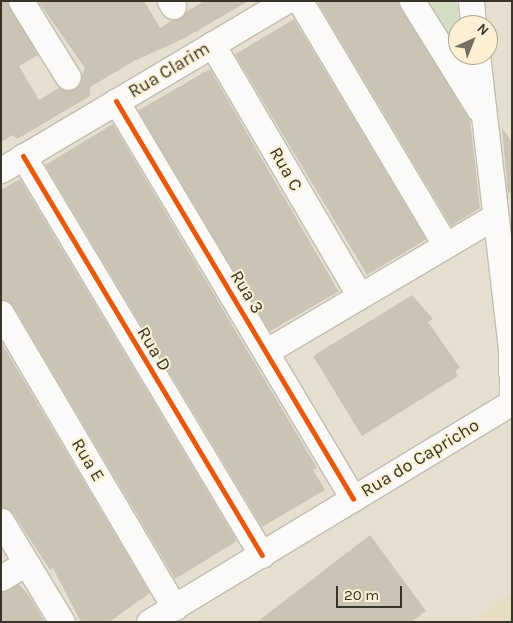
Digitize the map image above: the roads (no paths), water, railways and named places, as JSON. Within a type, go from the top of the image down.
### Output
[{"type":"street","points":[[21,1],[68,77]]},
{"type":"street","name":"Rua Clarim","points":[[1,170],[286,1]]},
{"type":"street","points":[[300,1],[445,244]]},
{"type":"street","points":[[412,1],[483,115]]},
{"type":"street","points":[[471,1],[472,15]]},
{"type":"street","name":"Rua C","points":[[212,44],[359,295]]},
{"type":"street","points":[[478,65],[494,217],[512,348],[512,402]]},
{"type":"street","name":"Rua 3","points":[[116,101],[267,351],[353,499]]},
{"type":"street","name":"Rua D","points":[[23,156],[262,555]]},
{"type":"street","points":[[267,351],[445,244],[494,217]]},
{"type":"street","name":"Rua E","points":[[1,313],[175,608]]},
{"type":"street","name":"Rua do Capricho","points":[[149,622],[175,608],[512,402]]},
{"type":"street","points":[[1,521],[62,622]]},
{"type":"street","points":[[1,578],[26,563]]}]
